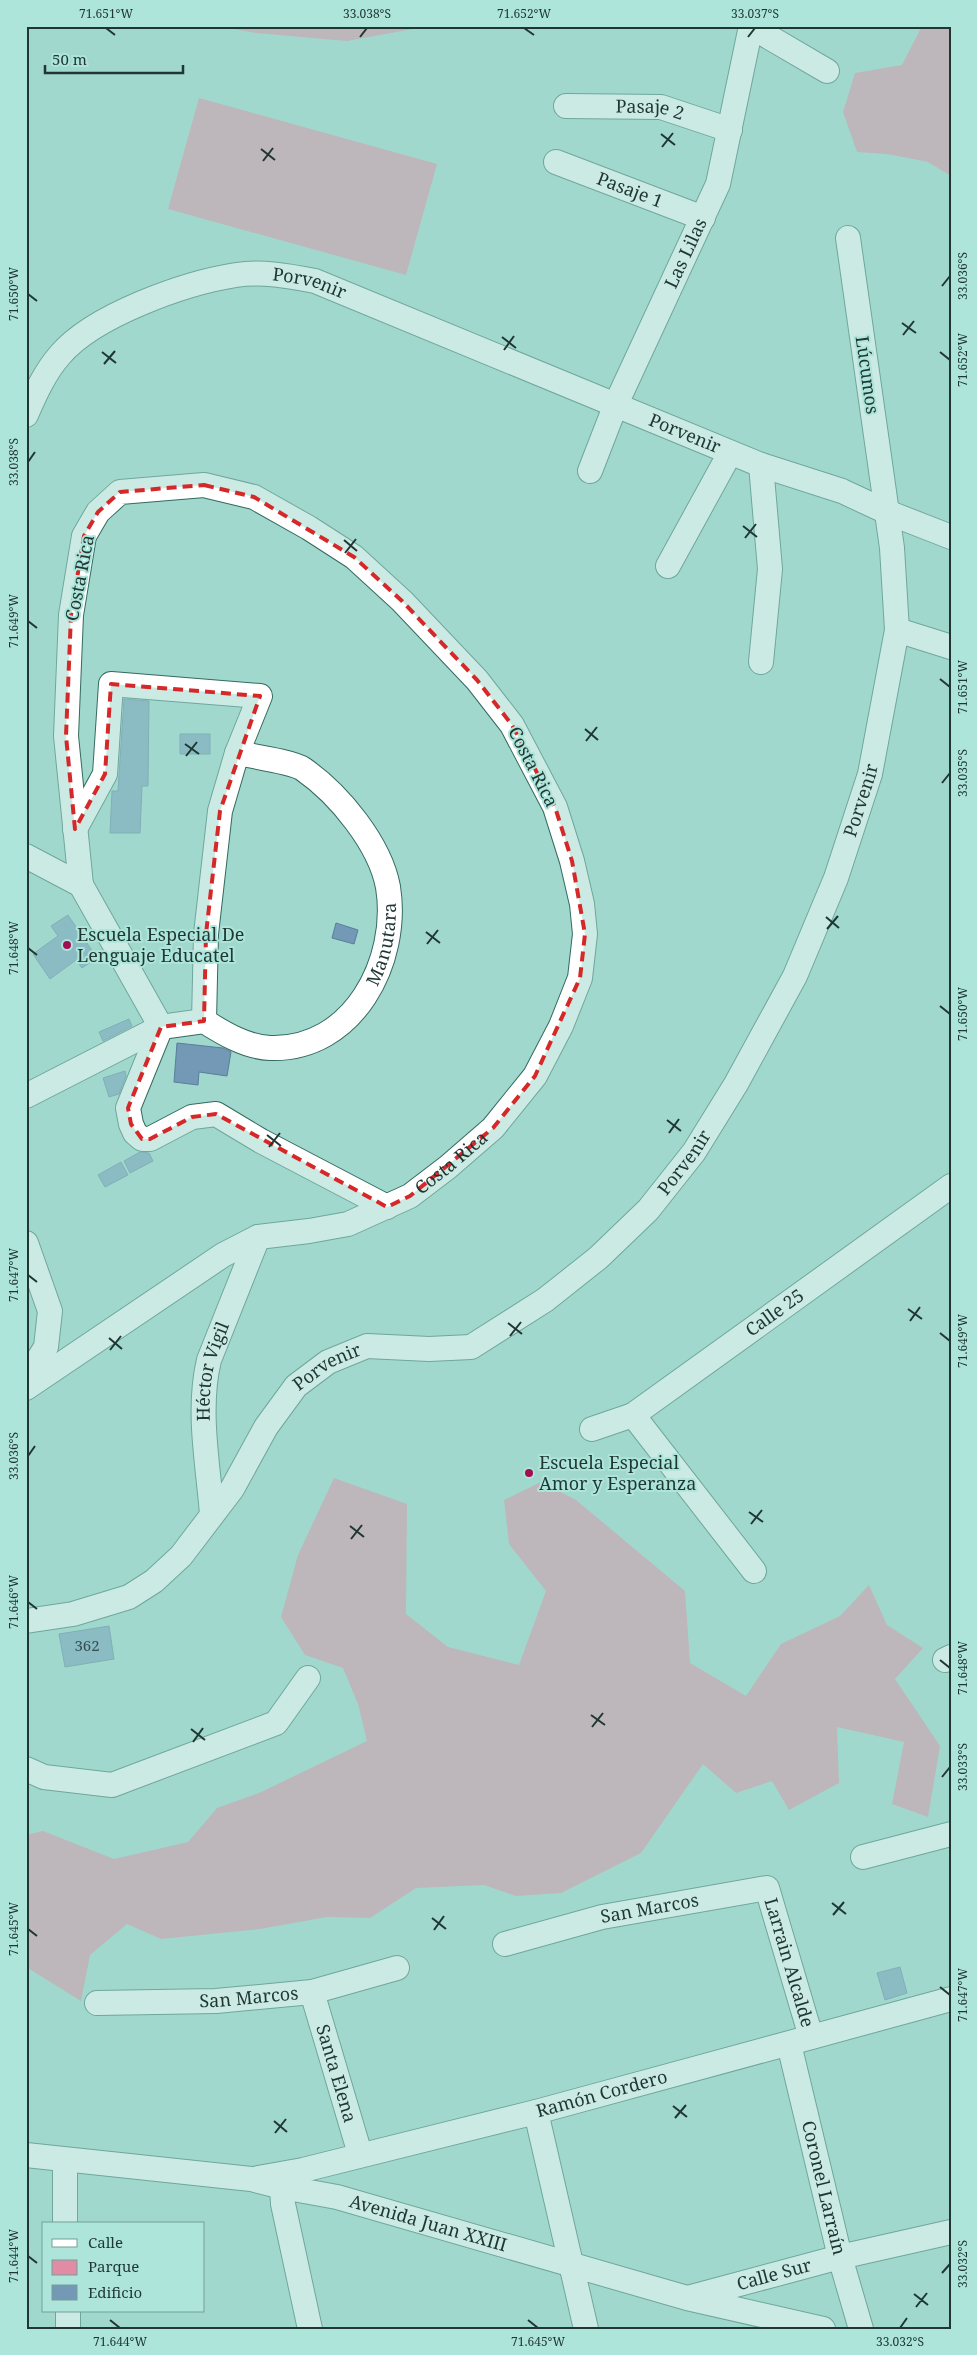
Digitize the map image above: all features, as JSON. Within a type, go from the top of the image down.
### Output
[{"type":"street","points":[[751,26],[827,71]]},
{"type":"street","name":"Las Lilas","points":[[590,471],[616,404],[718,184],[751,26]]},
{"type":"street","name":"Pasaje 2","points":[[566,106],[661,107],[730,130]]},
{"type":"street","name":"Pasaje 1","points":[[556,162],[703,218]]},
{"type":"street","name":"Lúcumos","points":[[848,238],[887,512]]},
{"type":"street","name":"Porvenir","points":[[26,415],[36,392],[60,355],[95,327],[135,306],[193,285],[237,275],[269,274],[315,281],[616,404],[730,453],[842,491],[887,512],[892,548],[897,630],[870,774],[836,878],[794,976],[736,1084],[694,1152],[648,1210],[598,1258],[545,1300],[471,1347],[429,1349],[367,1346],[328,1362],[296,1386],[266,1427],[232,1489],[181,1556],[154,1581],[129,1597],[73,1614],[26,1621]]},
{"type":"street","points":[[668,566],[730,453]]},
{"type":"street","points":[[761,465],[770,568],[761,662]]},
{"type":"street","name":"Costa Rica","points":[[26,1388],[223,1255],[258,1237],[348,1224],[410,1196],[448,1167],[494,1128],[535,1076],[561,1026],[580,978],[585,934],[582,904],[572,861],[554,807],[512,725],[478,680],[402,601],[354,557],[309,528],[254,497],[204,485],[120,492],[98,512],[84,536],[71,615],[66,736],[81,884]]},
{"type":"street","points":[[887,512],[951,536]]},
{"type":"street","points":[[897,630],[951,647]]},
{"type":"street","points":[[26,1096],[161,1027],[204,1021],[206,934],[220,811],[237,753],[260,696],[111,684],[105,774],[75,829]]},
{"type":"street","name":"Manutara","points":[[204,1021],[228,1036],[268,1048],[299,1046],[327,1036],[351,1015],[372,985],[384,955],[385,947],[388,920],[388,887],[376,851],[358,822],[302,768],[237,753]]},
{"type":"street","points":[[26,856],[81,884],[161,1027]]},
{"type":"street","points":[[161,1027],[128,1108],[135,1133],[142,1139],[150,1139],[192,1117],[216,1114],[261,1141],[387,1207]]},
{"type":"street","name":"Calle 25","points":[[592,1429],[633,1415],[951,1186]]},
{"type":"street","name":"Héctor Vigil","points":[[212,1514],[204,1410],[204,1381],[209,1360],[258,1237]]},
{"type":"street","points":[[26,1243],[50,1312],[46,1346],[26,1379]]},
{"type":"street","points":[[633,1415],[754,1571]]},
{"type":"street","points":[[26,1768],[44,1777],[112,1785],[276,1723],[308,1678]]},
{"type":"street","points":[[863,1857],[951,1834]]},
{"type":"street","name":"San Marcos","points":[[505,1944],[602,1917],[767,1888]]},
{"type":"street","name":"Larrain Alcalde","points":[[767,1888],[800,2041]]},
{"type":"street","name":"San Marcos","points":[[98,2003],[216,2000],[312,1992],[397,1968]]},
{"type":"street","name":"Santa Elena","points":[[312,1992],[360,2154]]},
{"type":"street","name":"Ramón Cordero","points":[[251,2179],[304,2170],[360,2154],[536,2112],[951,1999]]},
{"type":"street","name":"Coronel Larraín","points":[[800,2041],[840,2257],[861,2329]]},
{"type":"street","points":[[536,2112],[586,2329]]},
{"type":"street","name":"Avenida Juan XXIII","points":[[26,2155],[251,2179],[282,2188],[337,2197],[687,2298],[824,2329]]},
{"type":"street","points":[[65,2160],[65,2222]]},
{"type":"street","points":[[282,2188],[283,2204],[310,2329]]},
{"type":"street","name":"Calle Sur","points":[[687,2298],[840,2257],[951,2232]]},
{"type":"street","points":[[68,2312],[68,2329]]},
{"type":"highlighted area","points":[[204,485],[254,497],[354,557],[402,601],[477,680],[512,725],[555,807],[572,861],[585,934],[580,978],[535,1076],[493,1128],[410,1196],[387,1207],[216,1114],[192,1117],[150,1139],[142,1139],[131,1124],[128,1108],[161,1027],[204,1021],[206,934],[220,811],[260,696],[111,684],[105,774],[75,829],[66,736],[71,615],[84,536],[98,512],[120,492]]},
{"type":"green space","points":[[218,26],[414,26],[413,29],[347,41],[256,33]]},
{"type":"green space","points":[[922,26],[951,26],[951,176],[928,162],[887,154],[857,152],[843,112],[855,73],[902,65]]},
{"type":"green space","points":[[199,98],[437,164],[406,275],[168,209]]},
{"type":"green space","points":[[334,1478],[407,1504],[406,1614],[448,1647],[519,1665],[546,1591],[509,1544],[504,1500],[541,1482],[576,1500],[685,1591],[690,1663],[746,1696],[781,1644],[840,1616],[869,1585],[887,1625],[923,1648],[895,1679],[940,1746],[928,1817],[892,1804],[904,1742],[837,1727],[839,1783],[789,1810],[772,1781],[736,1793],[703,1764],[641,1853],[561,1893],[516,1896],[484,1885],[416,1888],[370,1918],[327,1917],[260,1929],[161,1939],[127,1924],[90,1955],[81,2001],[26,1967],[26,1835],[43,1831],[114,1859],[188,1842],[217,1808],[259,1793],[367,1741],[358,1704],[343,1668],[305,1655],[281,1617],[298,1555]]},
{"type":"building","points":[[124,699],[149,701],[148,786],[142,786],[140,833],[110,833],[112,791],[118,791]]},
{"type":"building","points":[[180,734],[210,734],[210,754],[180,754]]},
{"type":"building","name":"Escuela Especial De Lenguaje Educatel","points":[[68,915],[97,958],[82,968],[76,960],[50,979],[33,954],[58,936],[51,926]]},
{"type":"building","points":[[336,923],[358,930],[354,944],[332,938]]},
{"type":"building","points":[[129,1019],[132,1026],[103,1041],[99,1032]]},
{"type":"building","points":[[177,1043],[223,1048],[231,1052],[227,1076],[199,1072],[198,1085],[174,1082]]},
{"type":"building","points":[[125,1071],[126,1076],[119,1094],[109,1097],[103,1078]]},
{"type":"building","points":[[140,1152],[149,1153],[153,1161],[130,1173],[124,1161]]},
{"type":"building","points":[[121,1162],[128,1175],[105,1187],[98,1175]]},
{"type":"building","points":[[109,1626],[114,1659],[65,1667],[59,1634]]},
{"type":"building","points":[[900,1967],[907,1993],[885,2000],[877,1973]]},
{"type":"place","name":"Escuela Especial De Lenguaje Educatel","points":[[67,945]]},
{"type":"place","name":"Escuela Especial Amor y Esperanza","points":[[529,1473]]}]
